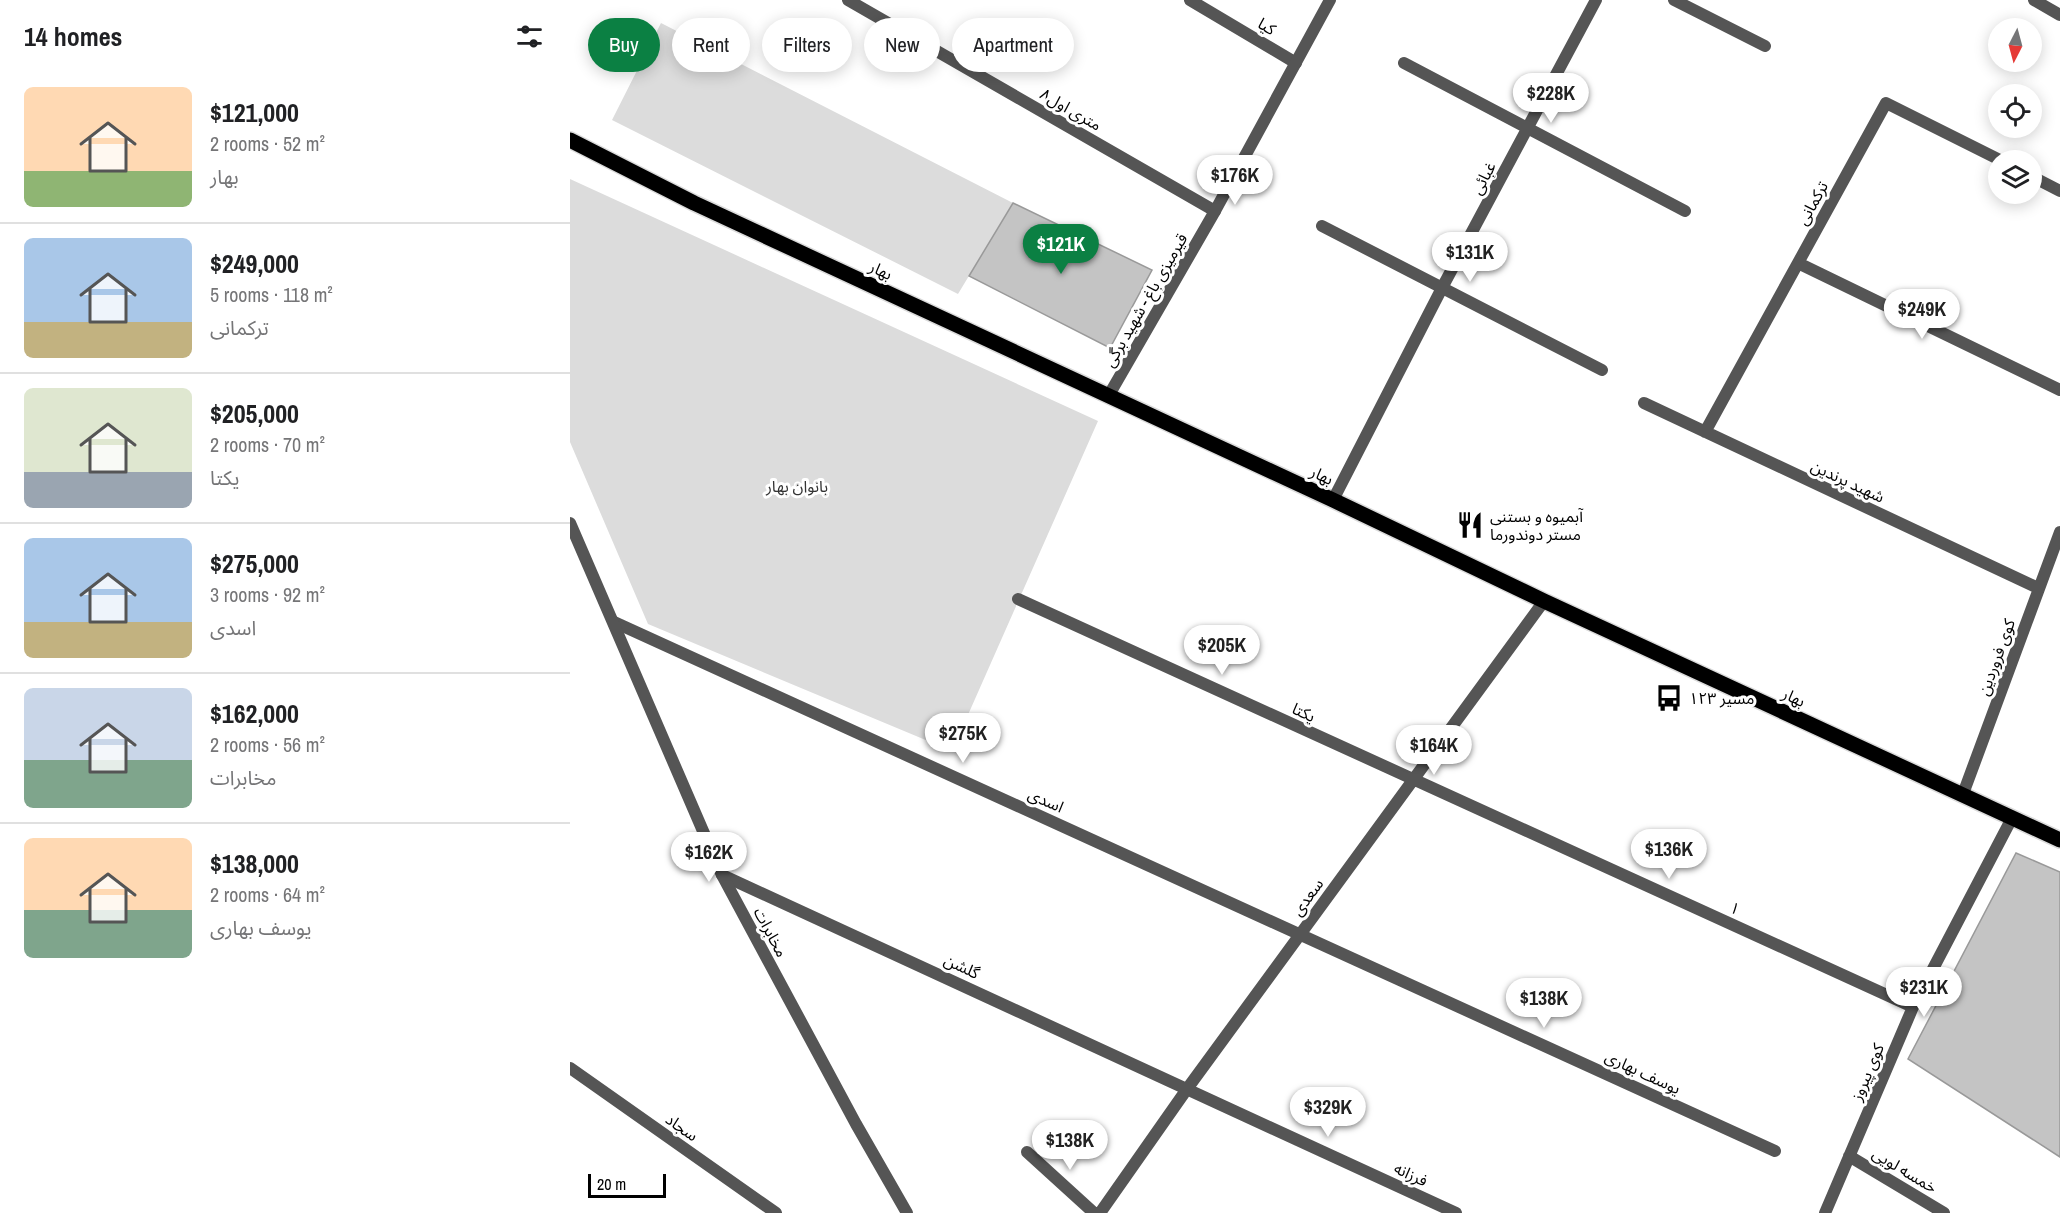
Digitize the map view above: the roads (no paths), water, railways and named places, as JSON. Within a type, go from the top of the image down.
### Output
[{"type":"main road","name":"بهار","points":[[570,140],[694,203],[2060,840]]},
{"type":"street","name":"۸متری اول","points":[[848,0],[1215,211]]},
{"type":"street","name":"کیا","points":[[1190,0],[1296,63]]},
{"type":"street","name":"قیرمیزی باغ - شهید برگی","points":[[1109,395],[1215,211],[1330,0]]},
{"type":"street","name":"غبائی","points":[[1333,500],[1443,286],[1596,0]]},
{"type":"street","points":[[1674,0],[1765,45]]},
{"type":"street","points":[[2034,0],[2060,15]]},
{"type":"street","points":[[1404,63],[1685,211]]},
{"type":"street","name":"ترکمانی","points":[[1705,432],[1886,103],[1988,154]]},
{"type":"street","points":[[2042,182],[2060,191]]},
{"type":"street","points":[[1322,226],[1443,286],[1602,370]]},
{"type":"street","points":[[1798,263],[2060,390]]},
{"type":"street","name":"شهید پرندین","points":[[1644,402],[2038,588]]},
{"type":"street","name":"مخابرات","points":[[570,524],[722,875],[856,1124],[907,1213]]},
{"type":"street","name":"کوی فروردین","points":[[1963,794],[2060,532]]},
{"type":"street","name":"یکتا","points":[[1018,599],[1413,780]]},
{"type":"street","name":"سعدی","points":[[1100,1213],[1187,1089],[1544,601]]},
{"type":"street","name":"اسدی","points":[[614,622],[1301,934]]},
{"type":"street","name":"۱","points":[[1413,780],[1913,1007]]},
{"type":"street","name":"کوی پیروز","points":[[1825,1213],[1913,1007],[2012,818]]},
{"type":"street","name":"گلشن","points":[[722,875],[1187,1089]]},
{"type":"street","name":"یوسف بهاری","points":[[1301,934],[1775,1151]]},
{"type":"street","name":"سجاد","points":[[570,1068],[776,1213]]},
{"type":"street","name":"فرزانه","points":[[1187,1089],[1456,1213]]},
{"type":"street","points":[[1027,1152],[1094,1213]]},
{"type":"street","name":"خمسه لویی","points":[[1849,1156],[1944,1213]]},
{"type":"place","name":"آبمیوه و بستنی مستر دوندورما","points":[[1470,525]]},
{"type":"place","name":"مسیر ۱۲۳","points":[[1669,698]]},
{"type":"park label","name":"بانوان بهار","points":[[797,486]]}]
